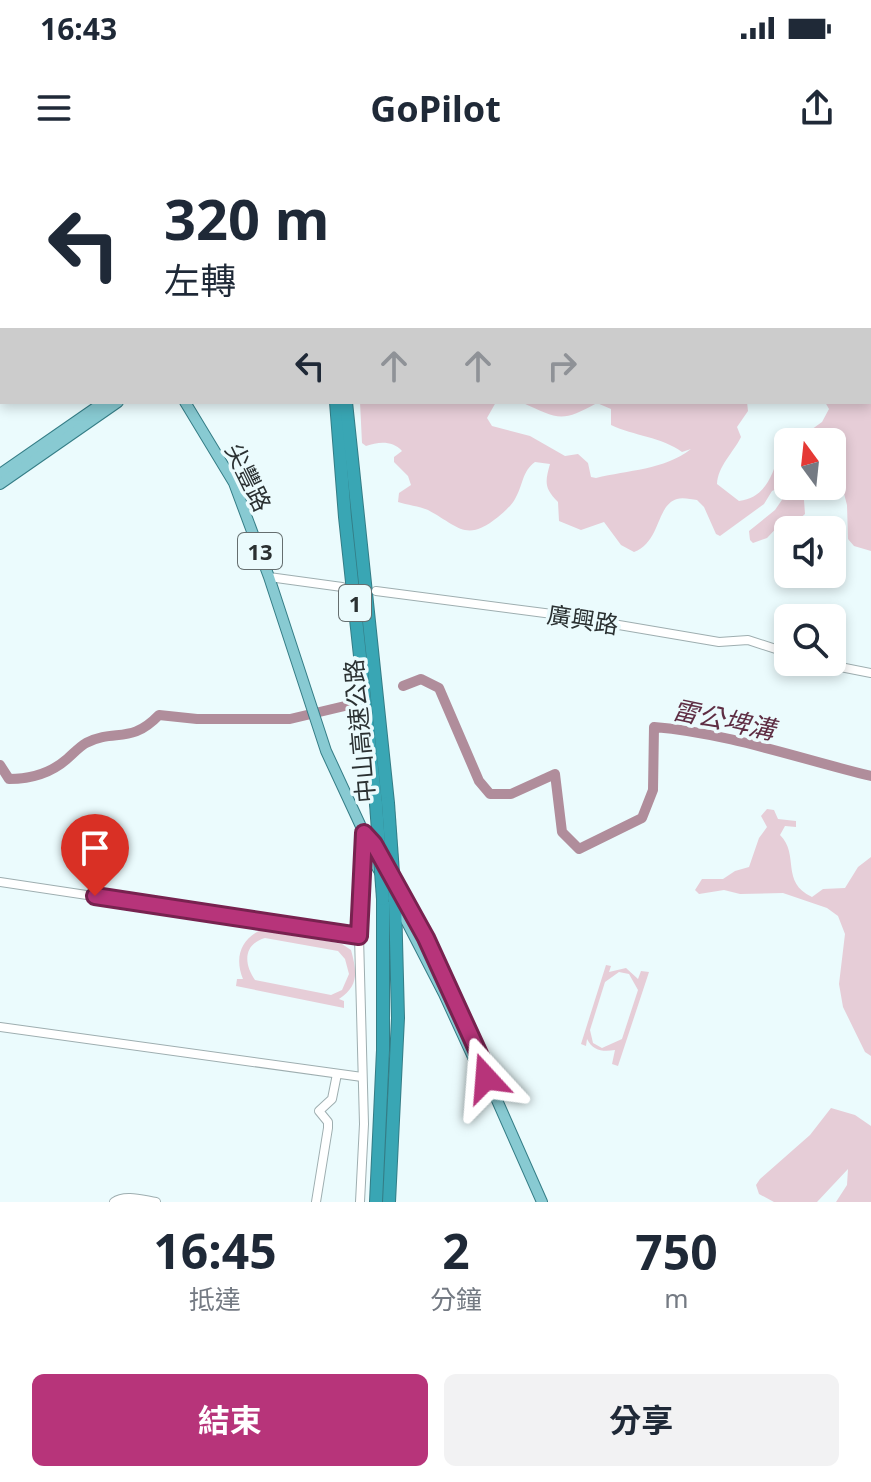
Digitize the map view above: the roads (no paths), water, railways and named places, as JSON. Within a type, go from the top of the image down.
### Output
[{"type":"highway","name":"中山高速公路","points":[[336,404],[345,517],[382,804]]},
{"type":"highway","name":"中山高速公路","points":[[346,404],[398,1018],[389,1202]]},
{"type":"highway","name":"中山高速公路","points":[[376,1202],[389,900]]},
{"type":"main road","points":[[0,474],[101,404]]},
{"type":"main road","points":[[0,484],[115,404]]},
{"type":"main road","name":"尖豐路","points":[[186,404],[234,483],[319,729],[342,789],[364,833]]},
{"type":"main road","name":"13","points":[[364,833],[369,853],[404,916],[478,1068],[486,1078],[542,1202]]},
{"type":"street","points":[[269,577],[342,587]]},
{"type":"street","name":"廣興路","points":[[376,591],[560,615],[719,642],[748,640],[774,648]]},
{"type":"street","points":[[846,668],[871,673]]},
{"type":"street","points":[[360,1202],[364,1124],[359,936],[364,833]]},
{"type":"street","points":[[0,882],[359,936]]},
{"type":"street","points":[[0,1027],[362,1077]]},
{"type":"street","points":[[316,1202],[328,1128],[328,1122],[319,1111],[332,1099],[337,1074]]},
{"type":"street","points":[[114,1202],[119,1198],[133,1198],[156,1202]]},
{"type":"waterway","name":"雷公埤溝","points":[[403,686],[421,679],[439,688],[479,781],[490,794],[511,794],[555,774],[562,832],[579,849],[642,818],[653,790],[654,727],[736,741],[871,776]]},
{"type":"waterway","name":"雷公埤溝","points":[[0,765],[9,779],[40,774],[61,764],[86,743],[140,730],[159,715],[197,719],[290,719],[349,705]]}]
